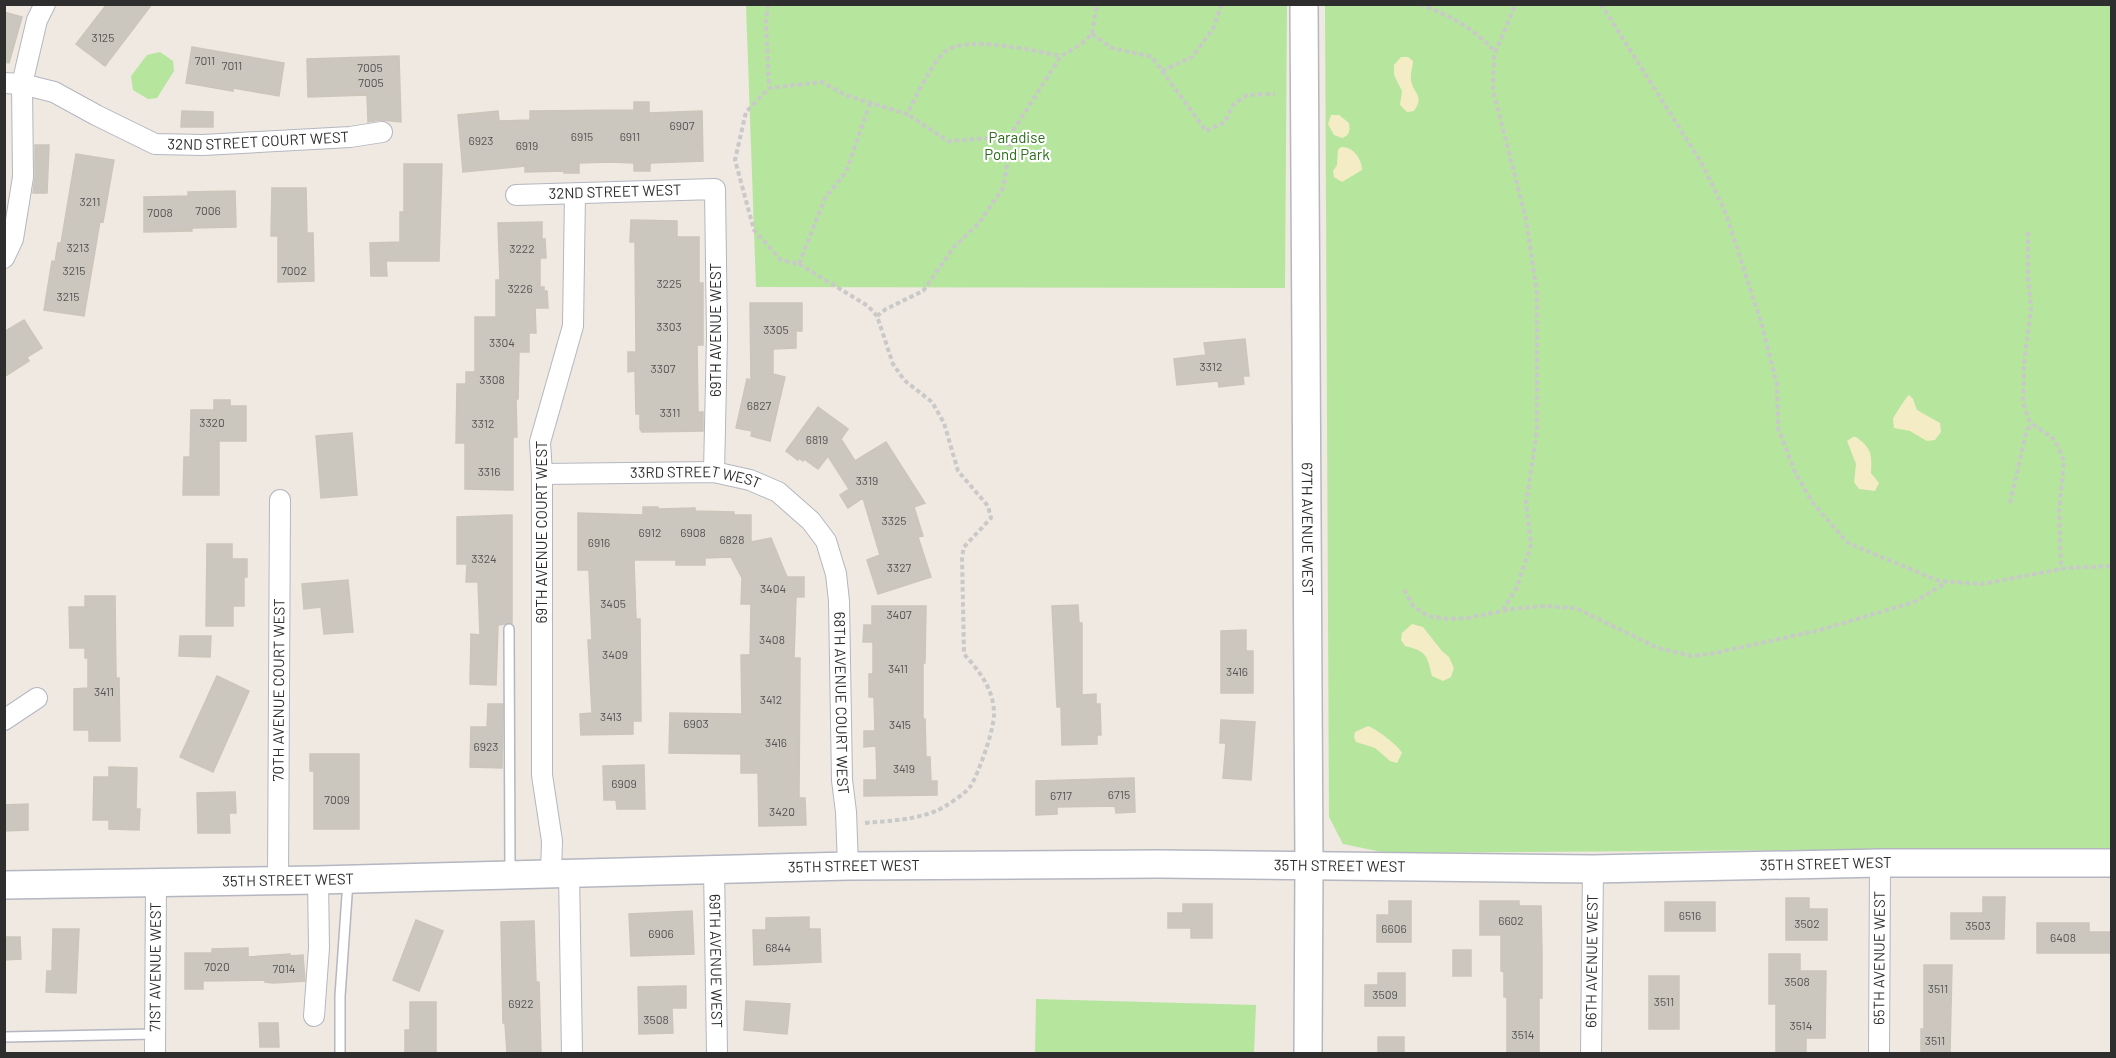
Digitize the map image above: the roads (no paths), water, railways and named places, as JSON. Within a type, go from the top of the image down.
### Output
[{"type":"street","name":"67TH AVENUE WEST","points":[[1305,4],[1308,1053]]},
{"type":"street","points":[[4,258],[12,239],[23,177],[13,83],[42,7]]},
{"type":"street","name":"32ND STREET COURT WEST","points":[[13,83],[54,92],[96,116],[155,144],[203,145],[350,138],[382,132]]},
{"type":"street","name":"32ND STREET WEST","points":[[516,195],[715,189]]},
{"type":"street","name":"69TH AVENUE WEST","points":[[714,472],[717,336],[715,189]]},
{"type":"street","name":"69TH AVENUE COURT WEST","points":[[560,873],[552,841],[542,775],[542,474],[540,442],[573,326],[575,194]]},
{"type":"street","name":"33RD STREET WEST","points":[[542,474],[714,472],[750,480],[778,492],[812,521],[826,541]]},
{"type":"street","name":"70TH AVENUE COURT WEST","points":[[278,880],[280,500]]},
{"type":"street","name":"68TH AVENUE COURT WEST","points":[[826,541],[836,574],[839,601],[842,780],[847,824],[848,866]]},
{"type":"street","points":[[4,720],[37,698]]},
{"type":"street","name":"35TH STREET WEST","points":[[4,885],[318,880],[848,866],[1309,865],[1593,869],[1880,863],[2112,863]]},
{"type":"street","name":"65TH AVENUE WEST","points":[[1879,1053],[1880,863]]},
{"type":"street","name":"69TH AVENUE WEST","points":[[714,869],[717,1051]]},
{"type":"street","name":"66TH AVENUE WEST","points":[[1591,1053],[1593,869]]},
{"type":"street","points":[[560,873],[572,1053]]},
{"type":"street","points":[[314,1016],[319,948],[318,880]]},
{"type":"street","name":"71ST AVENUE WEST","points":[[155,1044],[156,882]]},
{"type":"lane","points":[[509,629],[510,874]]},
{"type":"lane","points":[[340,1053],[340,996],[348,879]]},
{"type":"lane","points":[[4,1037],[155,1044]]},
{"type":"park label","name":"Paradise Pond Park","points":[[1017,146]]}]
